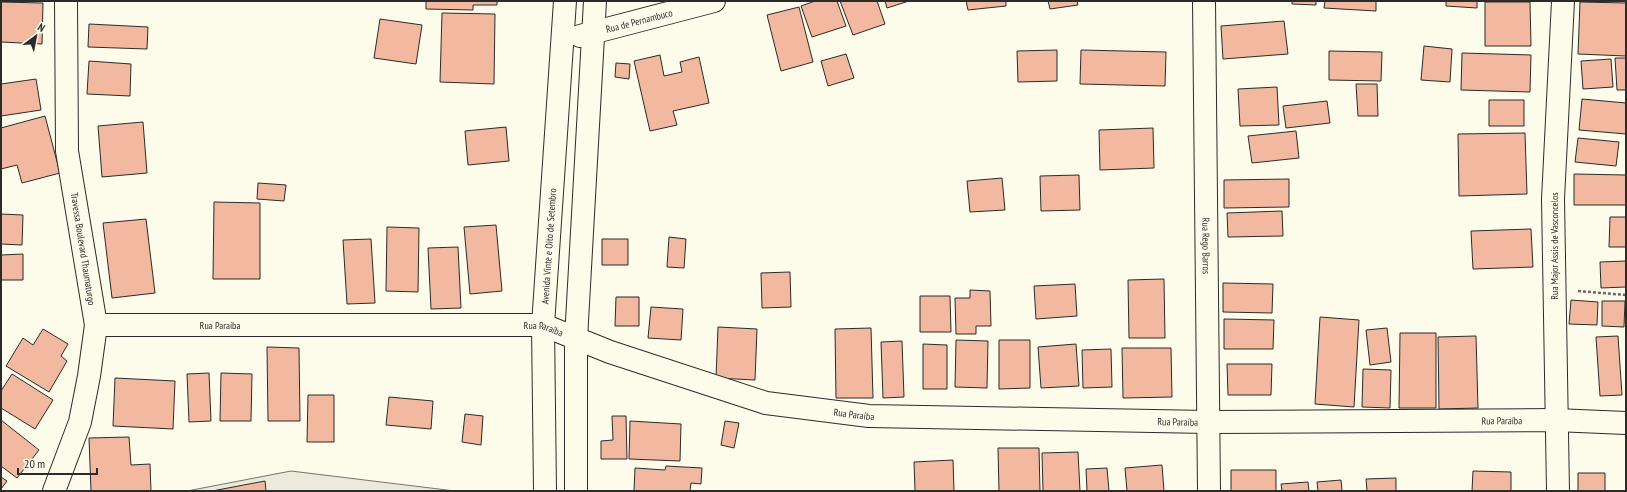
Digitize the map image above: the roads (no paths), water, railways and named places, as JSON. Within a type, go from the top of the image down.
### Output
[{"type":"street","name":"Travessa Boulevard Thaumaturgo","points":[[54,491],[80,422],[89,376],[96,325],[67,151],[66,1]]},
{"type":"street","name":"Avenida Vinte e Oito de Setembro","points":[[545,491],[543,325],[565,1]]},
{"type":"street","points":[[576,491],[576,339],[595,1]]},
{"type":"street","name":"Rua de Pernambuco","points":[[563,40],[714,1]]},
{"type":"street","name":"Rua Rego Barros","points":[[1204,1],[1210,491]]},
{"type":"street","name":"Rua Major Assis de Vasconcelos","points":[[1558,491],[1555,420],[1553,199],[1562,1]]},
{"type":"street","name":"Rua Paraíba","points":[[96,325],[543,325],[576,339],[766,403],[869,416],[1208,422],[1555,420],[1626,424]]}]
